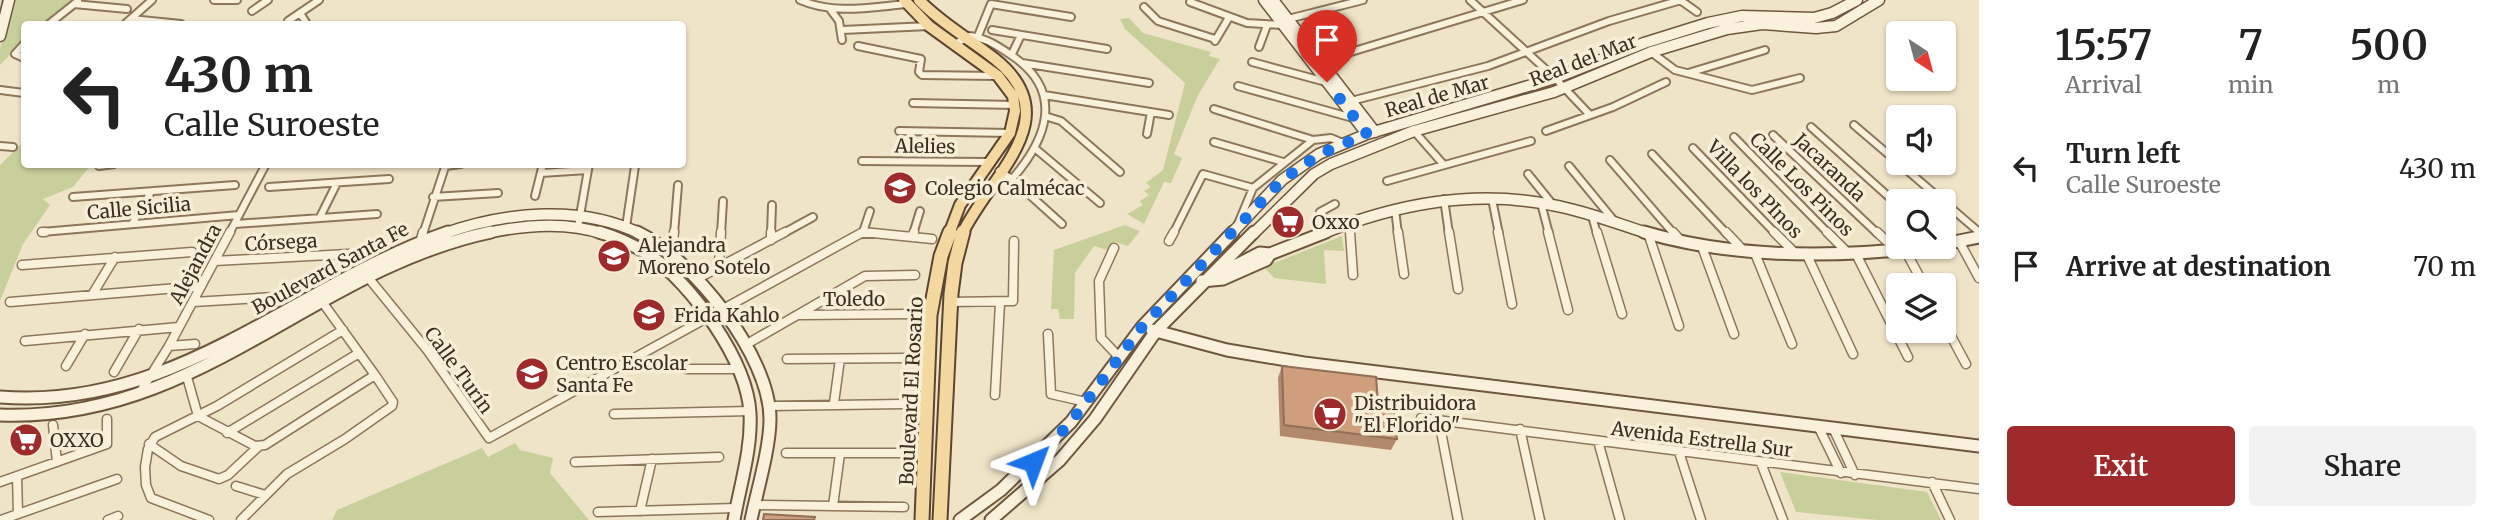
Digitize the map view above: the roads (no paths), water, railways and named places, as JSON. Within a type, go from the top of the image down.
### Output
[{"type":"main road","name":"Boulevard El Rosario","points":[[910,1],[929,26],[1012,73],[1027,99],[1030,115],[1026,129],[974,209],[961,238],[951,302],[940,520]]},
{"type":"main road","name":"Boulevard El Rosario","points":[[910,1],[998,76],[1009,89],[1014,105]]},
{"type":"main road","points":[[1010,133],[1015,118],[1014,105]]},
{"type":"main road","name":"Boulevard El Rosario","points":[[922,520],[930,315],[935,284],[955,215],[987,162],[1010,133]]},
{"type":"street","points":[[0,36],[9,0]]},
{"type":"street","points":[[129,21],[152,0]]},
{"type":"street","points":[[215,0],[237,0]]},
{"type":"street","points":[[253,12],[268,0]]},
{"type":"street","points":[[288,21],[319,0]]},
{"type":"street","points":[[800,0],[812,7],[830,9],[910,1]]},
{"type":"street","points":[[1264,0],[1321,61],[1371,133]]},
{"type":"street","points":[[1273,0],[1285,22],[1353,118],[1371,133]]},
{"type":"street","points":[[1190,2],[1221,12],[1228,19],[1266,28],[1363,0]]},
{"type":"street","points":[[1470,0],[1555,78],[1590,115]]},
{"type":"street","points":[[1321,61],[1485,14],[1523,0]]},
{"type":"street","points":[[1351,101],[1489,66],[1609,21],[1680,0],[1697,12]]},
{"type":"street","name":"Real de Mar","points":[[960,520],[1033,462],[1071,422],[1142,327],[1282,180],[1320,154],[1371,133],[1555,78],[1644,43],[1708,23],[1742,16],[1814,18],[1832,13],[1857,0]]},
{"type":"street","name":"Real del Mar","points":[[991,520],[1060,460],[1095,419],[1156,331],[1314,174],[1351,154],[1414,131],[1564,89],[1651,52],[1746,25],[1816,28],[1836,26],[1879,0]]},
{"type":"street","points":[[53,21],[77,2],[127,9]]},
{"type":"street","points":[[978,36],[991,5],[1071,17]]},
{"type":"street","points":[[1144,7],[1158,21],[1215,40],[1228,19]]},
{"type":"street","points":[[830,9],[837,17],[842,30],[842,40]]},
{"type":"street","points":[[300,13],[305,21]]},
{"type":"street","points":[[131,19],[151,21]]},
{"type":"street","points":[[842,30],[929,26]]},
{"type":"street","points":[[1259,47],[1266,28]]},
{"type":"street","points":[[992,30],[1107,49]]},
{"type":"street","points":[[1012,54],[1021,35]]},
{"type":"street","points":[[958,41],[978,36],[1012,54],[1034,76],[1044,95],[1048,117],[1037,150],[1012,179]]},
{"type":"street","points":[[858,46],[921,59],[919,72],[922,75],[998,76]]},
{"type":"street","points":[[1687,74],[1765,50]]},
{"type":"street","points":[[1651,52],[1670,67],[1687,74],[1752,90],[1800,78]]},
{"type":"street","points":[[1252,62],[1327,82]]},
{"type":"street","points":[[1022,63],[1149,82]]},
{"type":"street","points":[[1546,131],[1666,82]]},
{"type":"street","points":[[1238,86],[1353,118]]},
{"type":"street","points":[[0,90],[21,93]]},
{"type":"street","points":[[1044,95],[1169,115]]},
{"type":"street","points":[[913,103],[1014,105]]},
{"type":"street","points":[[1214,109],[1313,140],[1331,138],[1343,143]]},
{"type":"street","points":[[1147,134],[1151,112]]},
{"type":"street","points":[[1048,117],[1061,121],[1120,172]]},
{"type":"street","points":[[1854,125],[1929,189]]},
{"type":"street","points":[[1811,127],[1886,194]]},
{"type":"street","points":[[899,131],[1010,133]]},
{"type":"street","points":[[1414,131],[1443,164]]},
{"type":"street","name":"Jacaranda","points":[[1773,135],[1886,237]]},
{"type":"street","name":"Calle Los Pinos","points":[[1734,137],[1852,254],[1908,357]]},
{"type":"street","points":[[1238,224],[1253,188],[1313,140]]},
{"type":"street","points":[[1387,181],[1531,141]]},
{"type":"street","points":[[1214,142],[1283,162]]},
{"type":"street","points":[[0,146],[13,146]]},
{"type":"street","name":"Villa los PInos","points":[[1693,148],[1801,253],[1853,354]]},
{"type":"street","points":[[1037,150],[1100,203]]},
{"type":"street","points":[[1652,154],[1748,251],[1792,344]]},
{"type":"street","points":[[1611,160],[1681,241]]},
{"type":"street","name":"Alelies","points":[[862,161],[987,162]]},
{"type":"street","points":[[1569,166],[1616,223]]},
{"type":"street","name":"Alejandra","points":[[138,395],[152,378],[263,168]]},
{"type":"street","points":[[421,239],[445,168]]},
{"type":"street","points":[[536,197],[542,169],[565,168]]},
{"type":"street","points":[[579,222],[588,168]]},
{"type":"street","points":[[626,227],[635,168]]},
{"type":"street","points":[[999,171],[1012,179],[1062,225]]},
{"type":"street","points":[[1169,241],[1204,173],[1253,188]]},
{"type":"street","points":[[1528,174],[1553,205]]},
{"type":"street","points":[[269,187],[388,179]]},
{"type":"street","points":[[320,217],[337,183]]},
{"type":"street","points":[[73,197],[235,185]]},
{"type":"street","points":[[671,251],[678,185]]},
{"type":"street","points":[[132,224],[151,192]]},
{"type":"street","points":[[433,197],[498,194]]},
{"type":"street","points":[[1191,275],[1223,279],[1266,260],[1270,254],[1335,229],[1395,208],[1444,199],[1492,199],[1553,205],[1681,241],[1748,251],[1852,254],[1886,251]]},
{"type":"street","points":[[1444,199],[1458,289]]},
{"type":"street","points":[[1492,199],[1512,304]]},
{"type":"street","points":[[719,266],[723,201]]},
{"type":"street","points":[[1541,203],[1568,310]]},
{"type":"street","points":[[1335,204],[1320,212],[1335,229]]},
{"type":"street","points":[[771,240],[772,205]]},
{"type":"street","points":[[1395,208],[1404,274]]},
{"type":"street","points":[[870,211],[863,232],[932,239]]},
{"type":"street","points":[[912,237],[920,211]]},
{"type":"street","points":[[1956,213],[1979,234],[1956,242]]},
{"type":"street","points":[[235,224],[377,214]]},
{"type":"street","name":"Boulevard Santa Fe","points":[[0,397],[40,400],[75,396],[152,378],[236,340],[364,273],[421,239],[468,225],[510,217],[548,214],[614,234],[655,258],[680,283],[730,349],[749,392],[751,411],[749,450],[735,514]]},
{"type":"street","name":"Calle Sicilia","points":[[42,232],[239,215]]},
{"type":"street","points":[[1592,216],[1622,314]]},
{"type":"street","points":[[697,279],[813,217]]},
{"type":"street","name":"Boulevard Santa Fe","points":[[0,415],[52,414],[94,407],[187,377],[323,303],[364,273],[428,247],[479,233],[522,226],[579,222],[626,227],[671,251],[697,279],[747,344],[762,376],[770,406],[765,450],[751,520]]},
{"type":"street","points":[[1349,224],[1353,275]]},
{"type":"street","name":"Calle Turín","points":[[364,273],[428,351],[489,438],[863,232]]},
{"type":"street","points":[[1648,233],[1679,326]]},
{"type":"street","points":[[1959,241],[1979,278]]},
{"type":"street","points":[[951,302],[1011,302],[1014,299],[1014,242]]},
{"type":"street","points":[[1701,244],[1734,334]]},
{"type":"street","points":[[1114,248],[1099,281],[1101,338],[1105,346],[1119,357]]},
{"type":"street","points":[[22,265],[192,253]]},
{"type":"street","name":"Córsega","points":[[215,261],[348,254]]},
{"type":"street","points":[[92,295],[115,257]]},
{"type":"street","points":[[747,344],[865,276],[915,275]]},
{"type":"street","points":[[9,302],[201,286]]},
{"type":"street","points":[[193,302],[275,297]]},
{"type":"street","points":[[241,520],[287,474],[345,439],[392,406],[393,402],[375,375],[323,303]]},
{"type":"street","points":[[995,395],[1000,303]]},
{"type":"street","name":"Toledo","points":[[798,315],[910,314]]},
{"type":"street","points":[[25,341],[179,327]]},
{"type":"street","points":[[1142,327],[1271,357],[1326,366],[1689,413],[1979,446]]},
{"type":"street","points":[[114,372],[139,329]]},
{"type":"street","points":[[209,520],[151,498],[146,492],[144,485],[149,443],[161,432],[198,416],[343,330]]},
{"type":"street","points":[[66,366],[85,334]]},
{"type":"street","points":[[1048,334],[1052,395],[1086,402]]},
{"type":"street","points":[[1955,343],[1966,364]]},
{"type":"street","points":[[169,346],[195,344]]},
{"type":"street","points":[[227,433],[359,353]]},
{"type":"street","points":[[787,359],[907,358]]},
{"type":"street","points":[[834,404],[841,359]]},
{"type":"street","points":[[687,369],[741,369]]},
{"type":"street","points":[[149,443],[181,466],[219,479],[228,475],[259,446],[375,375]]},
{"type":"street","points":[[187,377],[198,416],[227,433],[259,446]]},
{"type":"street","points":[[770,406],[903,404]]},
{"type":"street","points":[[614,414],[751,411]]},
{"type":"street","points":[[0,482],[107,444],[107,418]]},
{"type":"street","name":"Avenida Estrella Sur","points":[[1421,418],[1979,489]]},
{"type":"street","points":[[1440,421],[1458,520]]},
{"type":"street","points":[[52,425],[57,462]]},
{"type":"street","points":[[1818,426],[1841,473]]},
{"type":"street","points":[[1833,428],[1856,475]]},
{"type":"street","points":[[1520,429],[1540,520]]},
{"type":"street","points":[[1598,441],[1620,520]]},
{"type":"street","points":[[749,450],[765,450]]},
{"type":"street","points":[[1679,452],[1701,520]]},
{"type":"street","points":[[786,453],[904,453]]},
{"type":"street","points":[[833,506],[840,454]]},
{"type":"street","points":[[575,462],[719,457]]},
{"type":"street","points":[[640,511],[652,459]]},
{"type":"street","points":[[1761,463],[1783,520]]},
{"type":"street","points":[[17,476],[18,514]]},
{"type":"street","points":[[1,520],[117,479]]},
{"type":"street","points":[[1932,482],[1950,520]]},
{"type":"street","points":[[236,486],[265,495]]},
{"type":"street","points":[[753,505],[904,507]]},
{"type":"street","points":[[598,512],[735,514]]},
{"type":"street","points":[[108,520],[118,516]]},
{"type":"waterway","points":[[0,15],[3,0]]},
{"type":"place","name":"Colegio Calmécac","points":[[900,188]]},
{"type":"place","name":"Oxxo","points":[[1288,222]]},
{"type":"place","name":"Alejandra Moreno Sotelo","points":[[614,256]]},
{"type":"place","name":"Frida Kahlo","points":[[649,315]]},
{"type":"place","name":"Centro Escolar Santa Fe","points":[[532,374]]},
{"type":"place","name":"Distribuidora \"El Florido\"","points":[[1330,414]]},
{"type":"place","name":"OXXO","points":[[26,440]]}]
